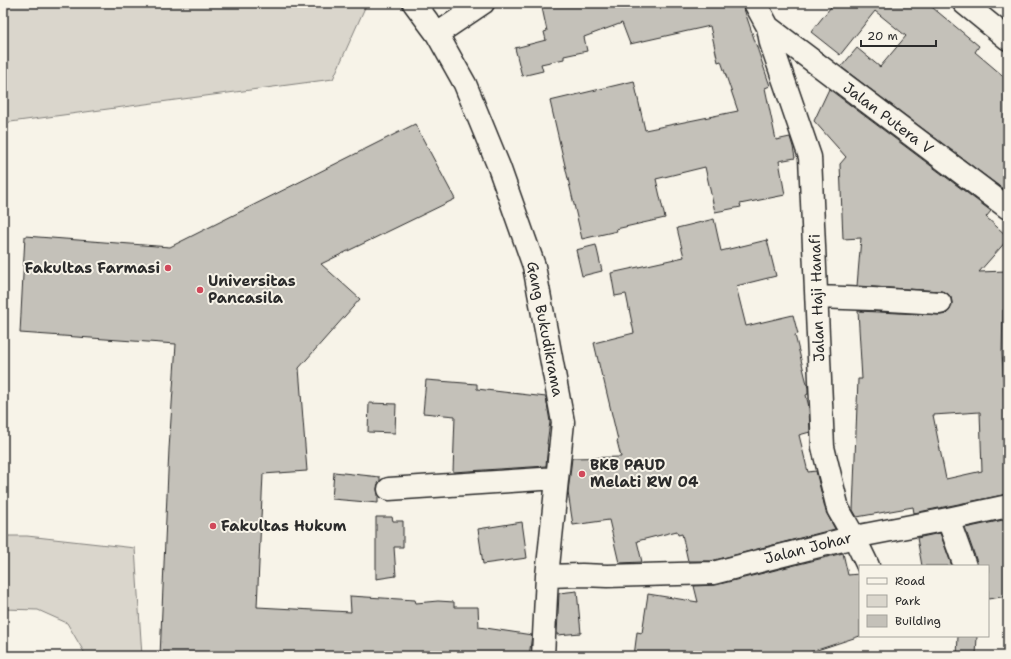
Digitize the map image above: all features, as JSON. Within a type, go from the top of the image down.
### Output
[{"type":"street","name":"Gang Bukudikrama","points":[[414,3],[438,34],[468,91],[499,167],[534,266],[563,422],[547,576],[543,656]]},
{"type":"street","points":[[438,34],[483,3]]},
{"type":"street","points":[[755,3],[768,27]]},
{"type":"street","points":[[964,3],[1008,39]]},
{"type":"street","name":"Jalan Putera V","points":[[768,27],[1008,208]]},
{"type":"street","name":"Jalan Haji Hanafi","points":[[768,27],[771,43],[810,157],[823,447],[838,509],[854,536],[868,565]]},
{"type":"street","points":[[816,297],[940,303]]},
{"type":"street","points":[[389,489],[557,478]]},
{"type":"street","name":"Jalan Johar","points":[[547,576],[713,573],[854,536],[948,519],[1008,506]]},
{"type":"street","points":[[948,519],[965,565]]},
{"type":"green space","points":[[3,3],[367,3],[333,79],[3,123]]},
{"type":"green space","points":[[3,536],[27,536],[135,548],[142,656],[84,656],[84,652],[67,623],[38,610],[3,609]]},
{"type":"building","points":[[541,3],[742,3],[770,86],[765,88],[776,140],[790,137],[793,147],[795,158],[779,161],[785,195],[740,204],[741,207],[715,212],[705,167],[656,179],[665,218],[616,229],[617,231],[582,239],[550,101],[634,81],[645,130],[738,111],[721,61],[718,62],[710,26],[630,44],[622,23],[584,37],[587,51],[564,56],[564,59],[541,64],[543,71],[522,76],[515,48],[546,40],[544,32],[547,31]]},
{"type":"building","points":[[834,3],[927,3],[979,46],[975,52],[1008,80],[1008,185],[1004,190],[841,67],[857,48],[880,67],[906,36],[875,11],[840,55],[811,32]]},
{"type":"building","points":[[829,89],[991,211],[986,217],[1008,237],[1008,239],[979,272],[1006,271],[1007,310],[1003,310],[1002,354],[1008,494],[914,513],[913,507],[857,517],[853,510],[858,379],[862,379],[858,311],[940,315],[946,314],[950,310],[952,303],[951,297],[947,293],[941,291],[857,286],[861,238],[843,239],[840,164],[846,157],[814,121]],"holes":[[[980,412],[982,471],[946,479],[933,415]]]},
{"type":"building","points":[[415,124],[455,199],[321,264],[360,299],[299,368],[307,471],[263,474],[257,607],[351,612],[350,596],[415,600],[416,603],[438,601],[454,602],[454,607],[478,607],[479,627],[532,635],[529,656],[491,656],[471,653],[470,656],[160,656],[169,449],[176,344],[20,333],[25,236],[170,247]]},
{"type":"building","points":[[714,219],[721,251],[767,240],[776,276],[736,286],[746,326],[793,315],[798,334],[795,335],[808,388],[808,394],[806,395],[809,407],[810,432],[799,435],[808,472],[816,471],[826,512],[835,529],[711,561],[688,561],[682,534],[678,535],[677,531],[637,541],[642,562],[619,563],[609,520],[573,525],[568,492],[572,458],[621,457],[594,343],[634,333],[626,294],[615,296],[611,273],[684,257],[677,228]]},
{"type":"building","points":[[596,245],[602,271],[582,276],[576,250]]},
{"type":"building","points":[[426,380],[477,384],[477,389],[546,397],[550,422],[546,466],[453,472],[455,416],[423,413]]},
{"type":"building","points":[[369,403],[396,404],[395,433],[368,432]]},
{"type":"building","points":[[334,472],[380,477],[377,489],[378,503],[332,499]]},
{"type":"building","points":[[376,517],[392,517],[393,521],[403,521],[403,547],[394,547],[396,576],[376,579]]},
{"type":"building","points":[[1008,519],[1008,596],[989,599],[989,565],[977,565],[965,528]]},
{"type":"building","points":[[522,522],[527,558],[483,564],[478,529]]},
{"type":"building","points":[[940,533],[952,565],[922,565],[917,538]]},
{"type":"building","points":[[843,553],[848,575],[859,574],[859,636],[799,656],[634,656],[637,632],[642,633],[648,594],[698,602],[694,586],[716,585]]},
{"type":"building","points":[[577,591],[581,633],[557,635],[559,593]]},
{"type":"building","points":[[958,637],[977,637],[976,656],[957,656]]},
{"type":"place","name":"Fakultas Farmasi","points":[[168,268]]},
{"type":"place","name":"Universitas Pancasila","points":[[200,290]]},
{"type":"place","name":"BKB PAUD Melati RW 04","points":[[582,474]]},
{"type":"place","name":"Fakultas Hukum","points":[[213,526]]}]
